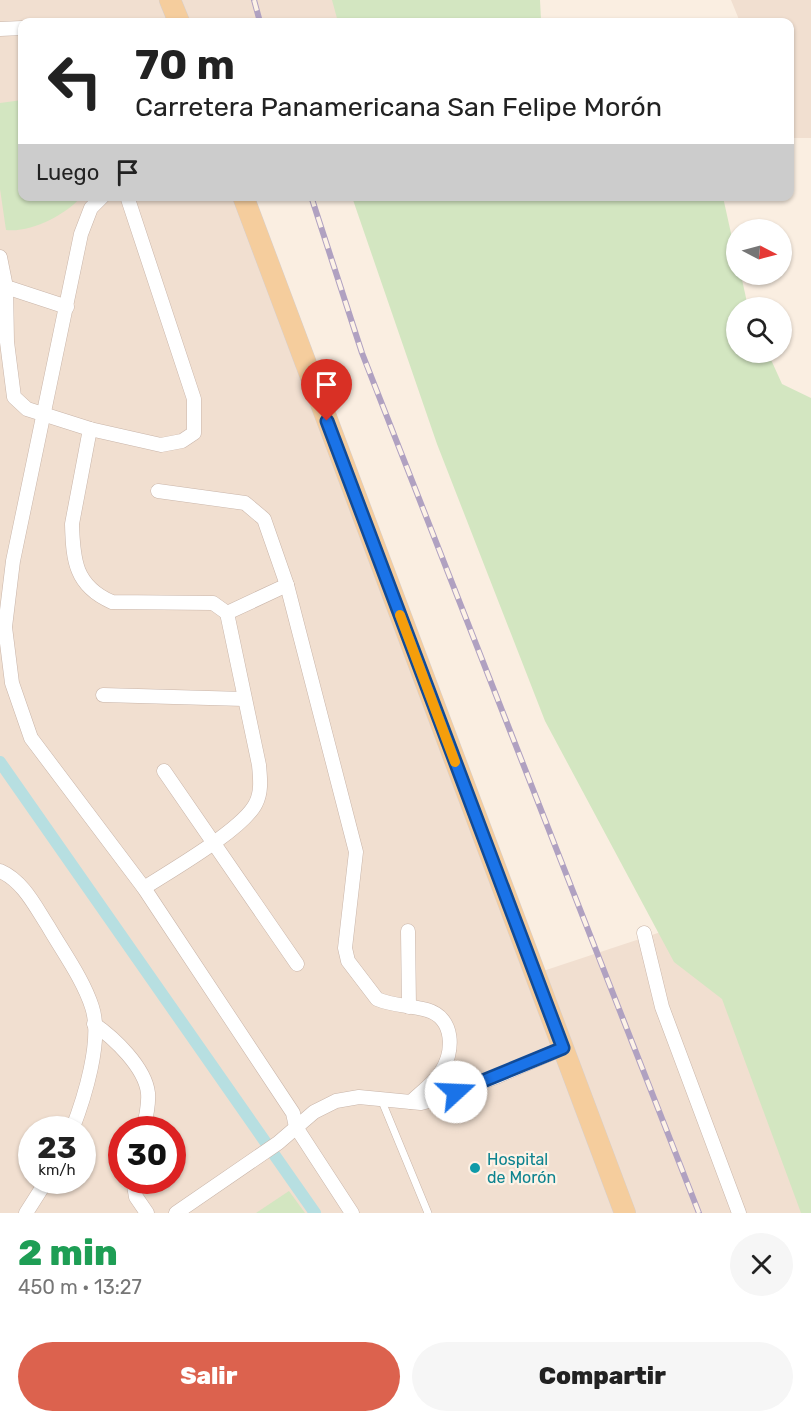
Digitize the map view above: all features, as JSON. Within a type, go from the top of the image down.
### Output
[{"type":"main road","points":[[170,0],[177,18]]},
{"type":"main road","points":[[245,201],[625,1213]]},
{"type":"street","points":[[0,28],[18,28]]},
{"type":"street","points":[[98,201],[91,208],[81,234],[13,561],[5,627],[12,683],[31,738],[144,888],[293,1113],[296,1127],[352,1213]]},
{"type":"street","points":[[0,257],[6,287],[7,342],[14,397],[27,409],[90,429],[161,445],[183,441],[194,433],[196,422],[194,399],[129,201]]},
{"type":"street","points":[[6,287],[66,307]]},
{"type":"street","points":[[90,429],[72,524],[73,560],[83,580],[97,596],[112,602],[213,603],[227,613],[259,765],[260,792],[249,813],[212,844],[144,888]]},
{"type":"street","points":[[158,491],[245,502],[264,519],[287,585],[356,852],[344,940],[348,961],[376,999],[429,1010],[444,1020],[450,1038],[447,1062],[440,1074],[411,1102]]},
{"type":"street","points":[[227,613],[287,585]]},
{"type":"street","points":[[103,695],[244,699]]},
{"type":"street","points":[[164,771],[212,844],[297,964]]},
{"type":"street","points":[[0,871],[30,897],[83,986],[93,1010],[92,1057],[77,1116]]},
{"type":"street","points":[[408,931],[409,1007]]},
{"type":"street","points":[[644,933],[662,1007],[739,1213]]},
{"type":"street","points":[[94,1024],[126,1051],[146,1084],[148,1094],[145,1116]]},
{"type":"street","points":[[176,1213],[278,1143],[314,1112],[336,1101],[359,1097],[411,1102],[436,1099],[563,1048]]},
{"type":"street","points":[[26,1213],[38,1194]]},
{"type":"street","points":[[135,1194],[147,1213]]},
{"type":"lane","points":[[381,1099],[428,1213]]},
{"type":"shaded area","points":[[0,0],[406,0],[399,18],[18,18],[18,201],[236,201],[531,975],[691,922],[811,1213],[0,1213]]},
{"type":"shaded area","points":[[731,0],[811,0],[811,138],[794,138],[794,18],[738,18]]},
{"type":"green space","points":[[332,0],[540,0],[541,18],[337,18]]},
{"type":"green space","points":[[18,101],[18,201],[77,201],[57,216],[26,229],[6,230],[0,189],[0,103]]},
{"type":"green space","points":[[353,201],[724,201],[728,219],[726,219],[726,285],[743,285],[746,297],[726,297],[726,363],[773,363],[782,384],[811,398],[811,1213],[801,1213],[722,999],[674,962],[545,721],[437,444]]},
{"type":"green space","points":[[289,1191],[305,1213],[256,1213]]},
{"type":"waterway","points":[[0,762],[315,1213]]},
{"type":"railway","points":[[254,0],[259,18]]},
{"type":"railway","points":[[313,201],[362,353],[699,1213]]},
{"type":"slow traffic","points":[[400,615],[455,762]]},
{"type":"place","name":"Hospital de Morón","points":[[475,1168]]},
{"type":"route","points":[[327,421],[563,1048],[456,1092]]}]
